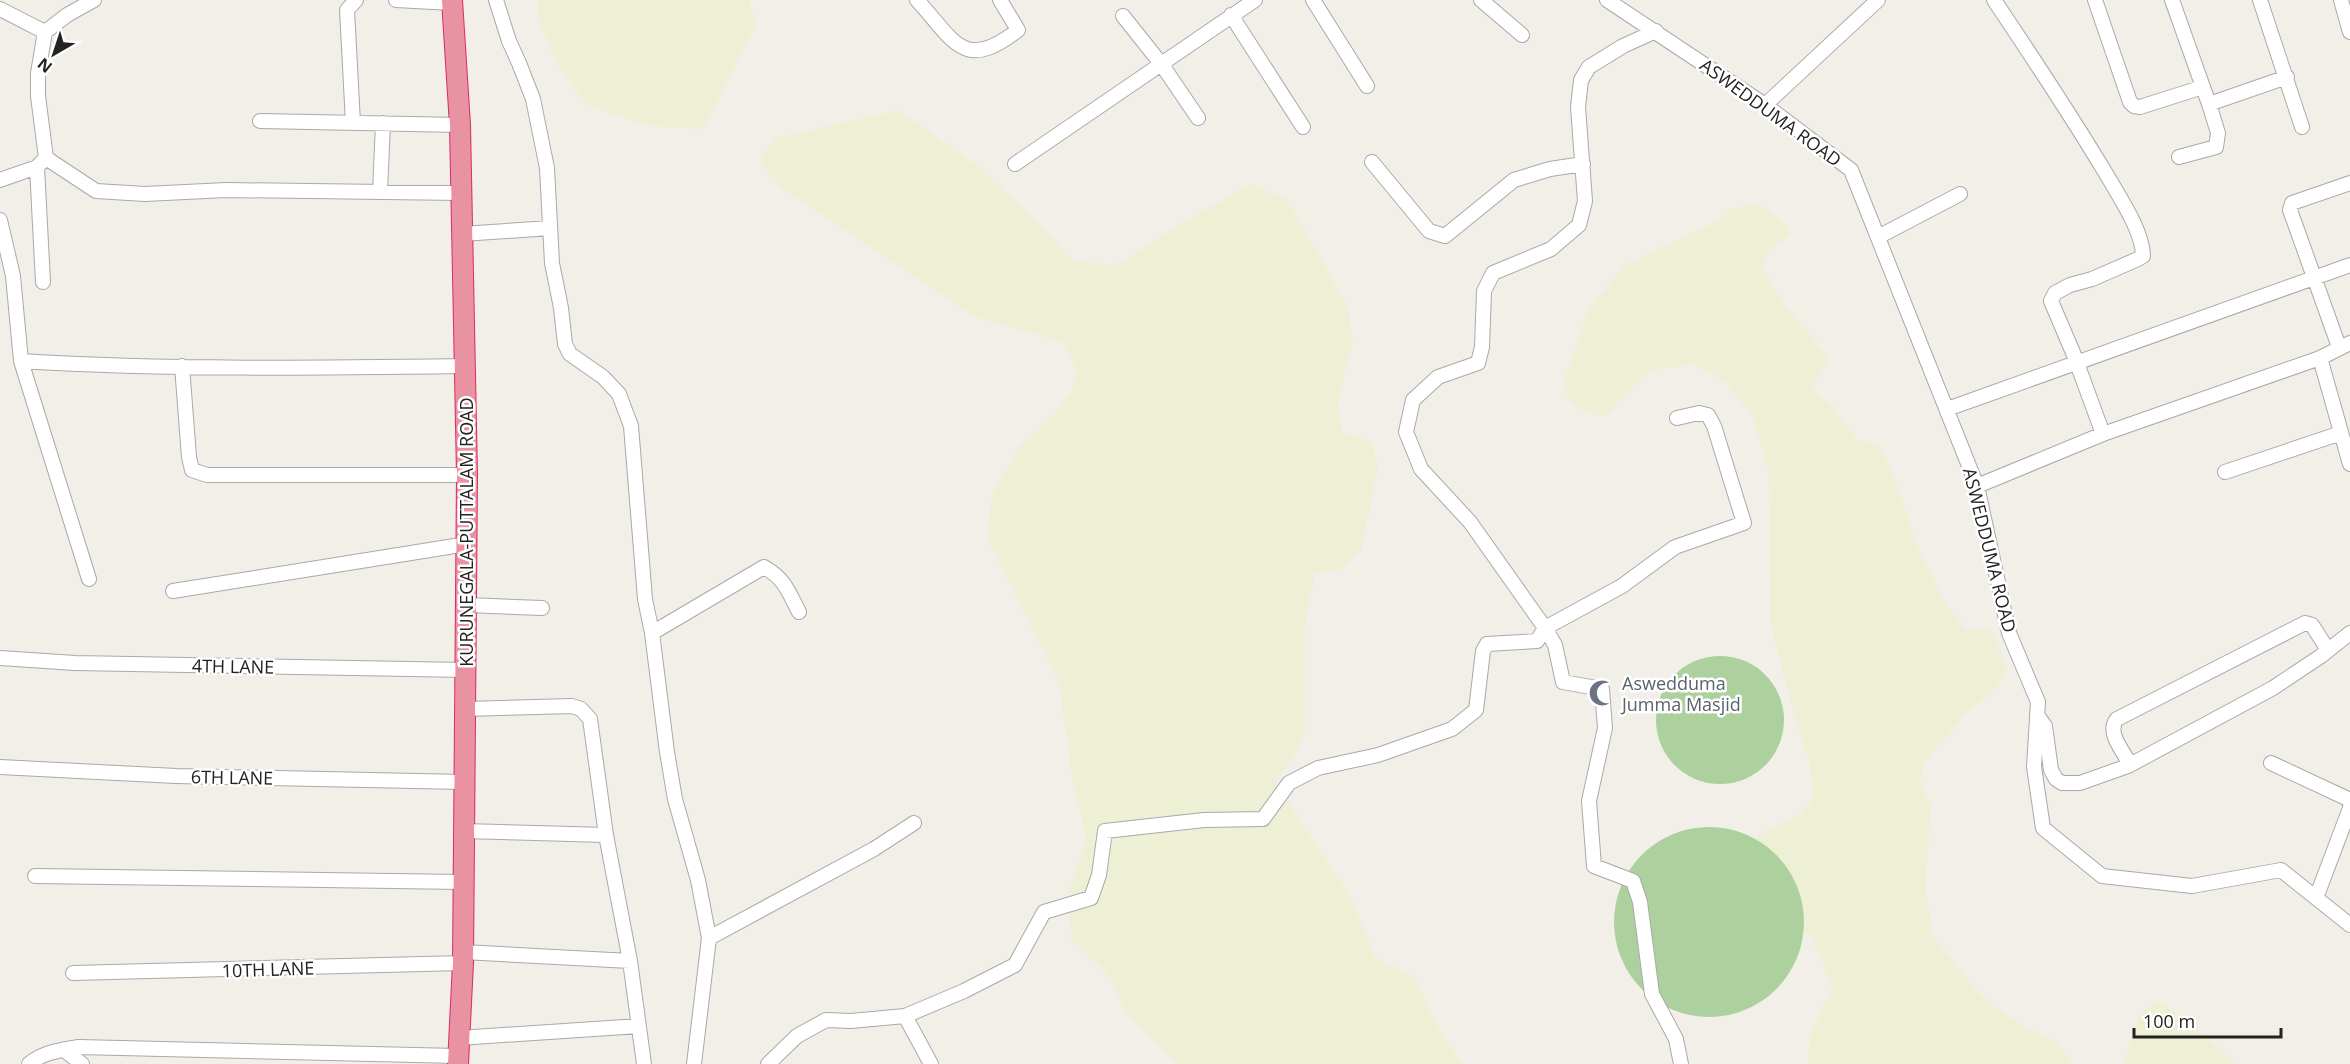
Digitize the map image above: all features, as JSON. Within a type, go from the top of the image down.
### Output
[{"type":"highway","name":"KURUNEGALA-PUTTALAM ROAD","points":[[452,2],[460,125],[467,475],[463,958],[458,1053]]},
{"type":"street","points":[[43,282],[42,163],[38,73],[45,32],[67,15],[93,0]]},
{"type":"street","points":[[353,123],[348,10],[356,0]]},
{"type":"street","points":[[396,0],[452,2]]},
{"type":"street","points":[[496,0],[509,41],[533,99],[547,168],[552,263],[566,344],[570,354],[603,377],[619,394],[631,426],[645,599],[652,633],[667,752],[675,799],[698,880],[709,938],[694,1064]]},
{"type":"street","points":[[917,0],[957,45],[977,51],[1000,44],[1018,30],[1000,0]]},
{"type":"street","points":[[1015,164],[1255,0]]},
{"type":"street","points":[[1312,0],[1367,86]]},
{"type":"street","points":[[1480,0],[1522,35]]},
{"type":"street","name":"ASWEDDUMA ROAD","points":[[1607,0],[1765,105],[1851,170],[1977,486],[2009,633],[2038,702],[2034,767],[2043,828],[2103,876],[2192,886],[2281,870],[2350,924]]},
{"type":"street","points":[[1765,105],[1878,0]]},
{"type":"street","points":[[1994,0],[2080,131],[2124,205],[2143,247],[2143,256],[2139,259],[2092,279],[2070,285],[2055,293],[2051,301],[2103,434]]},
{"type":"street","points":[[2095,0],[2130,102],[2134,106],[2140,108],[2203,87]]},
{"type":"street","points":[[2172,0],[2218,133],[2216,147],[2179,157]]},
{"type":"street","points":[[2260,0],[2302,127]]},
{"type":"street","points":[[2341,0],[2350,32]]},
{"type":"street","points":[[0,9],[45,32]]},
{"type":"street","points":[[1231,15],[1303,127]]},
{"type":"street","points":[[1122,16],[1162,65],[1198,118]]},
{"type":"street","points":[[1656,31],[1623,46],[1589,67],[1581,80],[1578,107],[1585,201],[1579,225],[1551,249],[1493,273],[1484,291],[1482,347],[1478,363],[1438,376],[1413,400],[1406,432],[1421,469],[1470,522],[1545,628],[1555,645],[1563,681],[1602,688],[1605,728],[1589,801],[1594,866],[1632,880],[1640,902],[1652,994],[1676,1039],[1681,1064]]},
{"type":"street","points":[[2209,104],[2287,77]]},
{"type":"street","points":[[260,121],[460,125]]},
{"type":"street","points":[[380,192],[383,123]]},
{"type":"street","points":[[1372,162],[1429,231],[1445,236],[1514,180],[1550,169],[1583,164]]},
{"type":"street","points":[[0,180],[42,163],[96,191],[145,194],[226,190],[460,193]]},
{"type":"street","points":[[1977,486],[2103,434],[2320,358],[2345,345],[2315,278],[2290,210],[2292,203],[2350,183]]},
{"type":"street","points":[[1878,237],[1960,194]]},
{"type":"street","points":[[0,220],[14,276],[21,362],[89,579]]},
{"type":"street","points":[[462,234],[550,228]]},
{"type":"street","points":[[1950,408],[2350,265]]},
{"type":"street","points":[[2320,358],[2350,464]]},
{"type":"street","points":[[21,362],[97,366],[324,368],[464,366]]},
{"type":"street","points":[[182,366],[192,470],[207,475],[467,475]]},
{"type":"street","points":[[768,1064],[797,1036],[826,1020],[905,1016],[964,991],[1015,965],[1044,912],[1091,898],[1099,875],[1105,831],[1204,820],[1263,819],[1289,783],[1318,768],[1378,755],[1452,729],[1476,710],[1483,651],[1487,644],[1537,641],[1545,628],[1622,586],[1675,547],[1744,523],[1714,426],[1707,415],[1699,413],[1677,418]]},
{"type":"street","points":[[2225,472],[2342,433]]},
{"type":"street","points":[[173,591],[467,544]]},
{"type":"street","points":[[652,633],[764,567],[778,575],[799,612]]},
{"type":"street","points":[[466,605],[542,608]]},
{"type":"street","points":[[2130,764],[2112,731],[2117,719],[2305,623],[2312,625],[2328,650]]},
{"type":"street","points":[[2037,715],[2046,726],[2051,770],[2056,779],[2062,783],[2080,783],[2130,764],[2273,688],[2350,633]]},
{"type":"street","name":"4TH LANE","points":[[0,658],[75,663],[466,670]]},
{"type":"street","points":[[466,709],[572,706],[581,709],[590,719],[606,835],[630,961],[644,1064]]},
{"type":"street","points":[[2271,763],[2348,799],[2350,806],[2316,898]]},
{"type":"street","name":"6TH LANE","points":[[0,767],[176,776],[464,782]]},
{"type":"street","points":[[709,938],[874,849],[914,822]]},
{"type":"street","points":[[463,831],[606,835]]},
{"type":"street","points":[[35,876],[462,882]]},
{"type":"street","name":"10TH LANE","points":[[73,973],[463,958],[630,961]]},
{"type":"street","points":[[905,1016],[931,1064]]},
{"type":"street","points":[[29,1064],[36,1058],[79,1047],[458,1053],[639,1026]]},
{"type":"street","points":[[64,1050],[82,1064]]},
{"type":"green space","points":[[537,0],[749,0],[756,24],[704,129],[649,126],[588,106],[561,70],[539,22]]},
{"type":"green space","points":[[899,110],[979,167],[1044,228],[1072,260],[1114,266],[1251,184],[1286,199],[1318,252],[1349,311],[1353,342],[1337,404],[1343,433],[1372,442],[1378,468],[1361,552],[1338,571],[1315,573],[1305,626],[1305,733],[1297,752],[1275,782],[1353,901],[1375,958],[1414,978],[1441,1033],[1461,1062],[1466,1064],[1176,1064],[1124,1010],[1108,974],[1071,939],[1069,893],[1087,840],[1073,781],[1059,683],[987,536],[992,495],[1019,447],[1050,418],[1072,392],[1077,369],[1063,342],[975,317],[782,189],[760,160],[775,138]]},
{"type":"green space","points":[[1761,204],[1786,226],[1791,235],[1771,248],[1762,267],[1784,303],[1829,358],[1812,388],[1833,407],[1857,440],[1880,446],[1894,475],[1918,547],[1942,598],[1965,629],[1992,629],[2006,671],[1997,687],[1965,715],[1925,762],[1920,782],[1931,806],[1925,889],[1933,936],[1979,994],[2024,1027],[2056,1042],[2073,1064],[1808,1064],[1810,1036],[1832,988],[1812,937],[1791,923],[1753,861],[1756,837],[1799,815],[1813,800],[1810,764],[1795,718],[1770,621],[1769,471],[1753,419],[1726,382],[1693,364],[1649,371],[1606,416],[1593,415],[1572,404],[1563,383],[1588,311],[1623,267],[1715,222],[1731,209]]},
{"type":"green space","points":[[1720,656],[1745,661],[1765,675],[1779,695],[1784,720],[1779,745],[1765,765],[1745,779],[1720,784],[1695,779],[1675,765],[1661,745],[1656,720],[1661,695],[1675,675],[1695,661]]},
{"type":"green space","points":[[1709,827],[1745,834],[1762,843],[1776,855],[1788,869],[1797,886],[1804,922],[1797,958],[1788,975],[1776,989],[1762,1001],[1745,1010],[1709,1017],[1673,1010],[1656,1001],[1642,989],[1630,975],[1621,958],[1614,922],[1621,886],[1630,869],[1642,855],[1656,843],[1673,834]]},
{"type":"green space","points":[[2157,1000],[2184,1018],[2237,1064],[2124,1064],[2139,1016]]},
{"type":"place","name":"Aswedduma Jumma Masjid","points":[[1602,693]]}]
